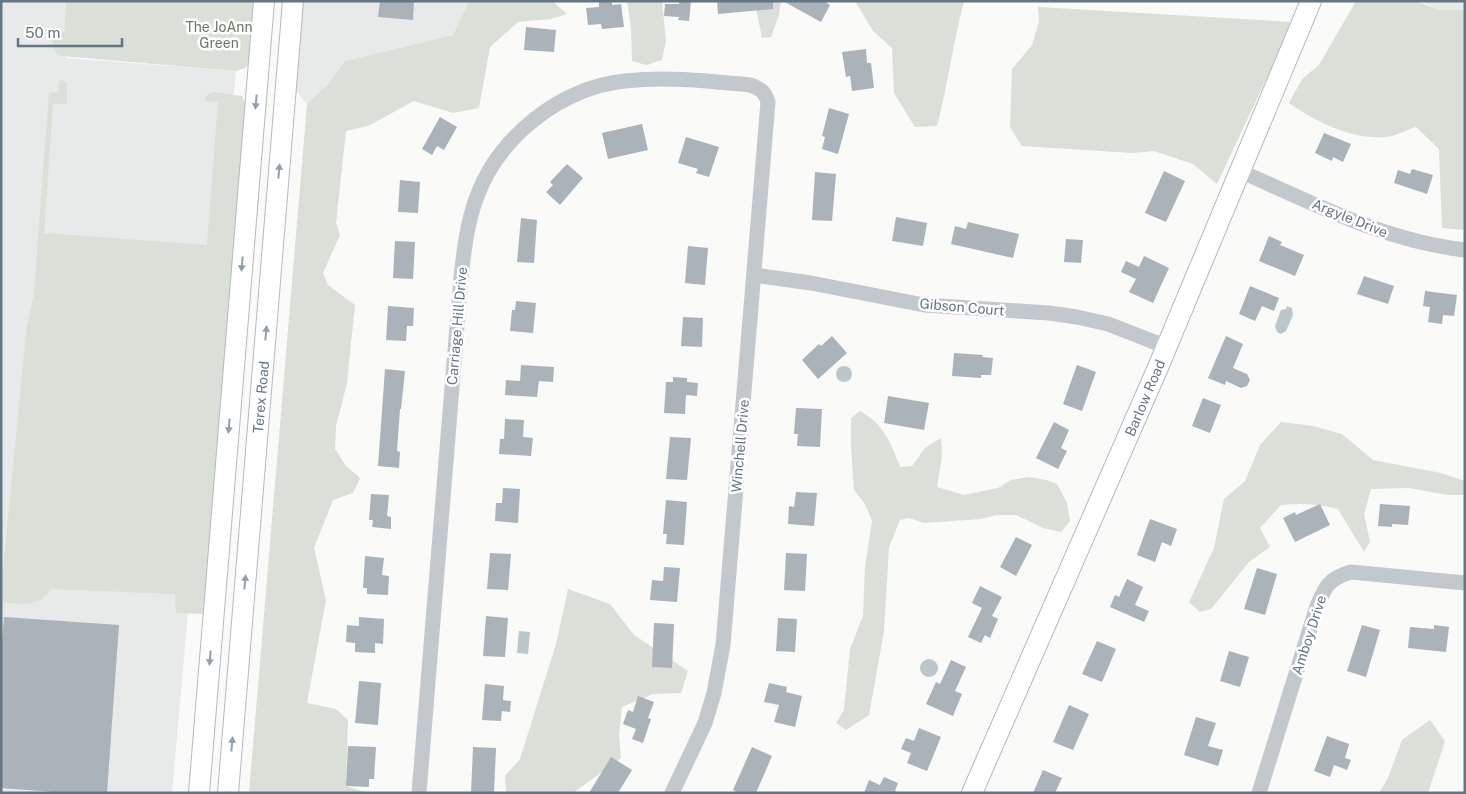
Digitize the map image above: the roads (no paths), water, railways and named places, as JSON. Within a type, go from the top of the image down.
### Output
[{"type":"street","points":[[199,793],[264,1]]},
{"type":"street","name":"Terex Road","points":[[228,793],[293,1]]},
{"type":"street","name":"Barlow Road","points":[[972,793],[1167,346],[1311,1]]},
{"type":"street","points":[[258,79],[287,81]]},
{"type":"street","name":"Carriage Hill Drive","points":[[419,793],[461,277],[469,222],[485,180],[514,137],[534,120],[556,105],[584,91],[602,85],[624,81],[670,79],[750,85],[758,87],[763,91]]},
{"type":"street","name":"Winchell Drive","points":[[672,793],[705,723],[714,693],[723,645],[768,110],[768,102],[763,91]]},
{"type":"street","name":"Argyle Drive","points":[[1240,171],[1377,230],[1409,240],[1465,250]]},
{"type":"street","name":"Gibson Court","points":[[754,275],[811,283],[924,305],[1049,313],[1077,317],[1108,324],[1167,346]]},
{"type":"street","name":"Amboy Drive","points":[[1259,793],[1317,606],[1325,588],[1333,579],[1351,572],[1465,583]]},
{"type":"street","points":[[213,623],[242,625]]},
{"type":"park label","name":"The JoAnn Green","points":[[219,36]]}]
